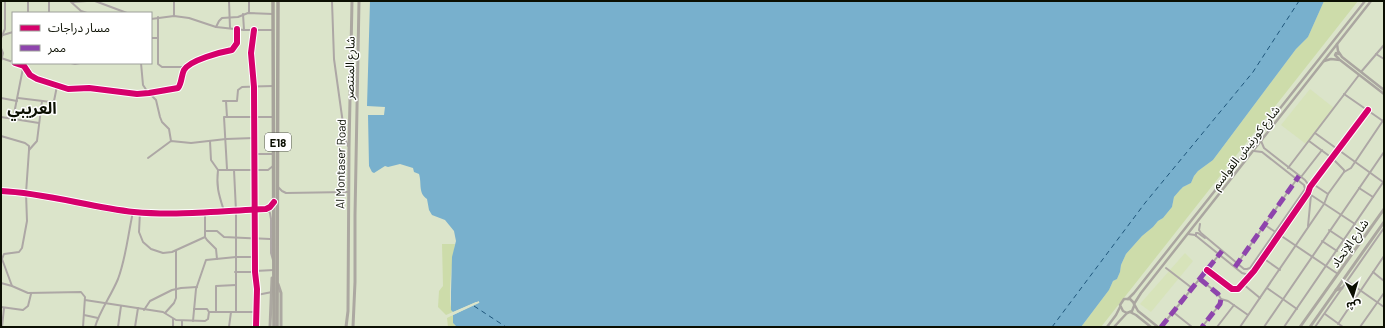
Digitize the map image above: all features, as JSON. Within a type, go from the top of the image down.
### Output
[{"type":"highway","name":"E18","points":[[273,1],[274,327]]},
{"type":"highway","name":"E18","points":[[277,327],[278,1]]},
{"type":"main road","name":"Al Montaser Road","points":[[346,327],[348,311],[348,192],[352,1]]},
{"type":"main road","name":"شارع المنتصر","points":[[353,326],[359,1]]},
{"type":"main road","name":"شارع كورنيش القواسم","points":[[1128,299],[1365,1]]},
{"type":"main road","name":"شارع كورنيش القواسم","points":[[1134,305],[1141,293],[1371,1]]},
{"type":"main road","points":[[1337,44],[1340,54],[1360,74],[1384,94]]},
{"type":"main road","points":[[1340,54],[1336,53],[1335,55],[1384,90]]},
{"type":"main road","points":[[1323,61],[1331,59],[1340,60]]},
{"type":"main road","points":[[1310,84],[1311,77]]},
{"type":"main road","points":[[1288,97],[1290,90]]},
{"type":"main road","name":"شارع الإتحاد","points":[[1300,327],[1384,209]]},
{"type":"main road","name":"شارع الإتحاد","points":[[1310,327],[1384,222]]},
{"type":"main road","points":[[1354,251],[1356,256],[1360,256]]},
{"type":"main road","points":[[270,327],[272,278],[274,271]]},
{"type":"main road","points":[[278,284],[281,298],[281,327]]},
{"type":"main road","points":[[1336,290],[1342,288]]},
{"type":"main road","points":[[1107,327],[1116,315],[1122,301],[1128,299],[1132,300],[1138,311],[1159,327]]},
{"type":"main road","points":[[1114,327],[1128,312],[1132,311],[1134,305]]},
{"type":"main road","points":[[1120,307],[1122,311],[1136,315],[1151,327]]},
{"type":"main road","points":[[348,311],[349,322],[353,326]]},
{"type":"main road","points":[[1314,321],[1315,327]]},
{"type":"street","points":[[2,36],[5,26],[5,1]]},
{"type":"street","points":[[28,1],[28,12]]},
{"type":"street","points":[[49,1],[49,12]]},
{"type":"street","points":[[71,2],[87,1]]},
{"type":"street","points":[[95,1],[124,12]]},
{"type":"street","points":[[174,1],[174,16]]},
{"type":"street","points":[[228,1],[230,28]]},
{"type":"street","points":[[249,1],[249,13]]},
{"type":"street","points":[[332,1],[335,70],[345,138],[349,148]]},
{"type":"street","points":[[71,2],[77,8],[85,12]]},
{"type":"street","points":[[77,8],[79,12]]},
{"type":"street","points":[[216,27],[220,19],[238,17],[249,13],[273,14]]},
{"type":"street","points":[[243,14],[244,30]]},
{"type":"street","points":[[152,19],[174,16],[189,18],[216,27],[244,30],[273,30]]},
{"type":"street","points":[[158,17],[157,62],[159,66],[162,68],[186,67]]},
{"type":"street","points":[[24,64],[26,70],[33,76],[57,86],[74,90],[89,88],[131,94],[149,93],[179,87],[181,76],[186,67],[191,63],[232,50],[237,42],[237,29]]},
{"type":"street","points":[[254,30],[252,53],[254,87],[254,239],[257,295],[256,327]]},
{"type":"street","points":[[2,36],[12,32]]},
{"type":"street","points":[[152,38],[158,38]]},
{"type":"street","points":[[1288,168],[1344,94],[1384,45]]},
{"type":"street","points":[[1,48],[3,53],[1,59],[12,62]]},
{"type":"street","points":[[1376,54],[1384,60]]},
{"type":"street","points":[[13,119],[24,64]]},
{"type":"street","points":[[141,64],[143,85],[156,100],[162,122],[169,129],[171,141]]},
{"type":"street","points":[[18,98],[53,102],[57,86]]},
{"type":"street","points":[[223,101],[237,100],[238,90],[240,88],[273,86]]},
{"type":"street","points":[[1240,327],[1324,204],[1328,194],[1344,172],[1350,169],[1384,120],[1344,94]]},
{"type":"street","points":[[1,98],[17,101]]},
{"type":"street","points":[[29,150],[37,141],[42,101]]},
{"type":"street","points":[[226,101],[227,118],[224,118],[227,169]]},
{"type":"street","points":[[1207,270],[1232,289],[1238,289],[1254,271],[1308,193],[1312,184],[1368,110]]},
{"type":"street","points":[[1,117],[40,123]]},
{"type":"street","points":[[227,118],[274,118]]},
{"type":"street","points":[[1284,327],[1384,182],[1315,133]]},
{"type":"street","points":[[1,136],[25,143],[29,150],[26,193],[27,221],[22,248],[19,252],[4,254],[1,261],[9,275],[12,286]]},
{"type":"street","points":[[148,158],[171,141],[191,143],[226,139],[254,138]]},
{"type":"street","points":[[210,141],[211,160],[218,170],[217,190],[224,211]]},
{"type":"street","points":[[1261,141],[1264,148],[1308,182],[1310,187]]},
{"type":"street","points":[[1309,141],[1332,158],[1344,170],[1344,172]]},
{"type":"street","points":[[1200,224],[1199,230],[1207,238],[1238,264],[1246,269],[1250,268],[1305,190],[1304,185],[1260,150],[1260,147],[1264,148]]},
{"type":"street","points":[[1235,267],[1296,180],[1322,150]]},
{"type":"street","points":[[1254,151],[1262,152]]},
{"type":"street","points":[[1264,327],[1329,230],[1384,152]]},
{"type":"street","points":[[254,154],[273,154]]},
{"type":"street","points":[[218,170],[227,169],[254,171],[268,170],[274,166]]},
{"type":"street","points":[[234,170],[236,211],[236,312]]},
{"type":"street","points":[[268,170],[274,174]]},
{"type":"street","points":[[1312,184],[1328,194]]},
{"type":"street","points":[[278,187],[286,193]]},
{"type":"street","points":[[1359,188],[1373,197]]},
{"type":"street","points":[[1,190],[133,212],[254,210],[266,209],[274,202]]},
{"type":"street","points":[[278,197],[286,193],[348,192]]},
{"type":"street","points":[[1308,193],[1355,224]]},
{"type":"street","points":[[1308,227],[1311,195]]},
{"type":"street","points":[[266,209],[270,211],[271,255],[274,261]]},
{"type":"street","points":[[95,327],[120,274],[133,212]]},
{"type":"street","points":[[140,212],[139,232],[143,242],[151,249],[163,253],[176,251],[205,237]]},
{"type":"street","points":[[205,212],[205,237],[216,249],[217,259]]},
{"type":"street","points":[[271,220],[274,224]]},
{"type":"street","points":[[1265,225],[1338,274]]},
{"type":"street","points":[[1315,327],[1384,228]]},
{"type":"street","points":[[1329,230],[1344,240]]},
{"type":"street","points":[[205,231],[217,231],[224,237],[270,239]]},
{"type":"street","points":[[1196,236],[1196,233],[1198,233],[1207,238]]},
{"type":"street","points":[[1188,234],[1196,236],[1246,275],[1250,274]]},
{"type":"street","points":[[1380,234],[1384,237]]},
{"type":"street","points":[[1322,241],[1337,251]]},
{"type":"street","points":[[165,313],[175,301],[176,251]]},
{"type":"street","points":[[1159,327],[1173,312],[1222,251]]},
{"type":"street","points":[[1338,324],[1373,272],[1383,260],[1384,256]]},
{"type":"street","points":[[193,321],[197,287],[206,260],[255,257]]},
{"type":"street","points":[[1263,258],[1280,270]]},
{"type":"street","points":[[1166,268],[1192,288]]},
{"type":"street","points":[[236,272],[274,271]]},
{"type":"street","points":[[1373,272],[1384,281]]},
{"type":"street","points":[[1200,279],[1218,294],[1221,299],[1220,304],[1202,327]]},
{"type":"street","points":[[1347,281],[1384,307]]},
{"type":"street","points":[[1,283],[12,286],[24,293],[31,294],[79,291],[84,295],[85,300],[83,327]]},
{"type":"street","points":[[1242,284],[1260,298]]},
{"type":"street","points":[[216,312],[216,286],[236,285]]},
{"type":"street","points":[[144,310],[150,300],[176,288],[197,287]]},
{"type":"street","points":[[1268,288],[1297,309]]},
{"type":"street","points":[[257,295],[272,292]]},
{"type":"street","points":[[1360,327],[1384,293]]},
{"type":"street","points":[[2,327],[2,307],[21,310],[26,309],[31,294]]},
{"type":"street","points":[[1221,299],[1227,300],[1248,315]]},
{"type":"street","points":[[85,300],[165,313],[173,319],[182,321],[207,320],[209,312]]},
{"type":"street","points":[[1216,327],[1234,305]]},
{"type":"street","points":[[118,327],[121,306]]},
{"type":"street","points":[[135,327],[138,308]]},
{"type":"street","points":[[194,309],[207,309],[209,312],[256,312]]},
{"type":"street","points":[[229,327],[231,312]]},
{"type":"street","points":[[1173,312],[1192,327]]},
{"type":"street","points":[[1325,314],[1342,327]]},
{"type":"street","points":[[84,315],[98,318]]},
{"type":"street","points":[[173,319],[173,327]]},
{"type":"street","points":[[182,321],[182,327]]},
{"type":"shaded area","points":[[1324,1],[1358,1],[1101,327],[1081,327],[1109,290],[1113,281],[1117,279],[1126,254],[1142,236],[1163,218],[1172,207],[1174,197],[1180,190],[1191,183],[1198,171],[1213,160],[1296,49],[1308,37]]},
{"type":"shaded area","points":[[1310,89],[1334,108],[1306,144],[1281,125]]},
{"type":"shaded area","points":[[442,244],[455,244],[450,290],[451,307],[453,312],[446,315],[438,307],[439,291],[443,286]]},
{"type":"shaded area","points":[[1185,253],[1193,261],[1151,312],[1140,304]]},
{"type":"shaded area","points":[[453,315],[453,323],[457,327],[448,327],[447,318]]},
{"type":"water","points":[[370,1],[1324,1],[1308,37],[1296,49],[1213,160],[1198,171],[1191,183],[1180,190],[1174,197],[1172,207],[1163,218],[1142,236],[1126,254],[1117,279],[1113,281],[1109,290],[1081,327],[457,327],[453,323],[453,315],[480,302],[476,302],[453,312],[451,310],[452,257],[456,241],[454,231],[445,220],[432,215],[429,210],[427,199],[421,191],[419,174],[414,172],[413,168],[400,164],[388,167],[385,166],[374,173],[369,166],[368,115],[384,115],[385,107],[367,106]]},
{"type":"pier","points":[[479,301],[479,303],[451,316],[451,313]]},
{"type":"ferry route","points":[[1052,327],[1145,203],[1253,72],[1299,1]]},
{"type":"ferry route","points":[[474,306],[506,327]]},
{"type":"marked path","points":[[1235,267],[1299,176]]},
{"type":"marked path","points":[[1161,327],[1222,251]]},
{"type":"marked path","points":[[1200,279],[1218,294],[1221,299],[1220,304],[1202,327]]},
{"type":"cycle path","points":[[18,64],[24,66],[30,75],[37,79],[68,89],[89,88],[137,94],[149,93],[178,88],[184,70],[187,66],[206,57],[232,50],[237,43],[237,29]]},
{"type":"cycle path","points":[[254,30],[251,53],[254,87],[255,272],[257,289],[256,327]]},
{"type":"cycle path","points":[[1207,270],[1232,289],[1238,289],[1254,271],[1308,193],[1310,187],[1368,110]]},
{"type":"cycle path","points":[[1,191],[34,194],[117,210],[167,214],[266,209],[274,202]]},
{"type":"district","name":"العريبي","points":[[32,107]]}]
